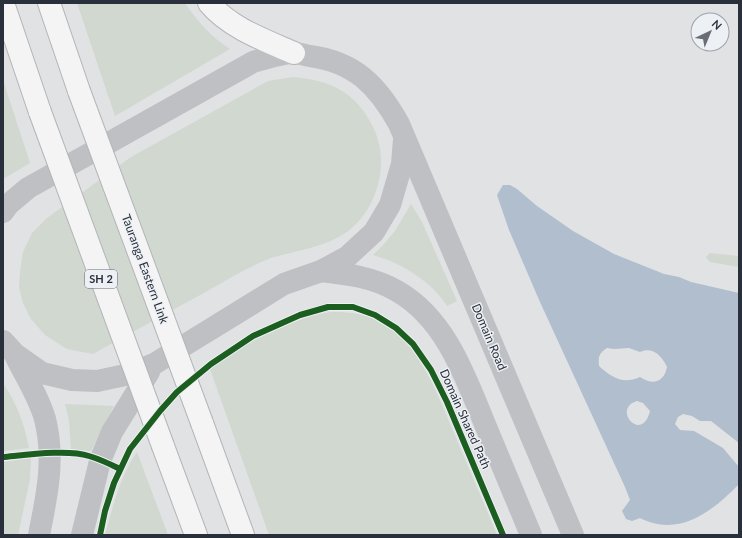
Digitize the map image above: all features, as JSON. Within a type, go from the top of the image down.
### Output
[{"type":"highway","name":"SH 2","points":[[3,3],[40,112],[196,535]]},
{"type":"highway","name":"Tauranga Eastern Link","points":[[48,3],[79,92],[243,535]]},
{"type":"highway","points":[[209,3],[218,13],[252,35],[294,53]]},
{"type":"main road","name":"Domain Road","points":[[3,212],[9,204],[28,188],[253,62],[274,56],[294,53],[325,58],[351,68],[370,83],[388,104],[399,124],[404,139],[573,535]]},
{"type":"main road","points":[[9,347],[42,373],[72,380],[97,381],[130,374],[154,364],[284,284],[321,271],[347,257],[374,232],[390,206],[402,164],[404,139]]},
{"type":"main road","points":[[321,271],[351,275],[377,281],[398,291],[420,307],[434,323],[450,345],[466,377],[531,535]]},
{"type":"main road","points":[[9,347],[44,418],[49,441],[50,471],[47,496],[39,535]]},
{"type":"main road","points":[[82,535],[100,461],[109,439],[154,364]]},
{"type":"shaded area","points":[[77,3],[185,3],[205,29],[230,49],[115,116]]},
{"type":"shaded area","points":[[293,77],[319,81],[340,90],[359,105],[373,127],[378,139],[380,152],[381,165],[379,179],[371,204],[355,225],[332,241],[271,258],[250,267],[93,354],[67,349],[45,335],[31,319],[23,303],[19,287],[23,252],[32,233],[47,218],[131,157],[268,81]]},
{"type":"shaded area","points":[[3,80],[30,163],[3,179]]},
{"type":"shaded area","points":[[411,204],[422,222],[457,301],[447,306],[442,298],[421,278],[386,259],[373,255],[395,231]]},
{"type":"shaded area","points":[[710,253],[739,256],[739,267],[710,262],[706,257]]},
{"type":"shaded area","points":[[331,312],[353,313],[380,321],[399,335],[410,348],[429,377],[437,393],[497,535],[269,535],[210,369],[237,350],[268,333],[300,320]]},
{"type":"shaded area","points":[[3,383],[19,414],[25,430],[29,448],[3,451]]},
{"type":"shaded area","points":[[65,404],[114,406],[91,451],[71,449],[69,420]]},
{"type":"shaded area","points":[[137,452],[168,535],[105,535],[114,503],[126,471]]},
{"type":"shaded area","points":[[31,458],[30,479],[18,535],[3,535],[3,462]]},
{"type":"water","points":[[503,185],[510,185],[573,231],[614,254],[664,274],[739,293],[739,443],[711,421],[700,421],[692,416],[683,414],[678,417],[675,424],[680,430],[694,431],[723,448],[739,467],[739,484],[718,504],[707,512],[682,523],[668,525],[654,523],[640,518],[632,521],[626,519],[622,511],[630,500],[625,487],[540,302],[509,230],[497,195]],"holes":[[[607,348],[629,348],[640,352],[645,350],[653,351],[660,356],[665,363],[667,367],[666,372],[661,379],[653,382],[640,377],[628,380],[618,379],[599,366],[600,356]],[[637,401],[643,403],[650,411],[646,420],[641,424],[636,424],[631,421],[627,411],[630,405]]]},
{"type":"cycle path","name":"Domain Shared Path","points":[[100,535],[105,511],[114,483],[130,449],[177,392],[211,364],[253,336],[300,315],[328,307],[353,307],[375,315],[396,328],[413,344],[431,370],[447,402],[503,535]]},
{"type":"cycle path","points":[[3,457],[46,453],[80,454],[108,463],[120,469]]}]
